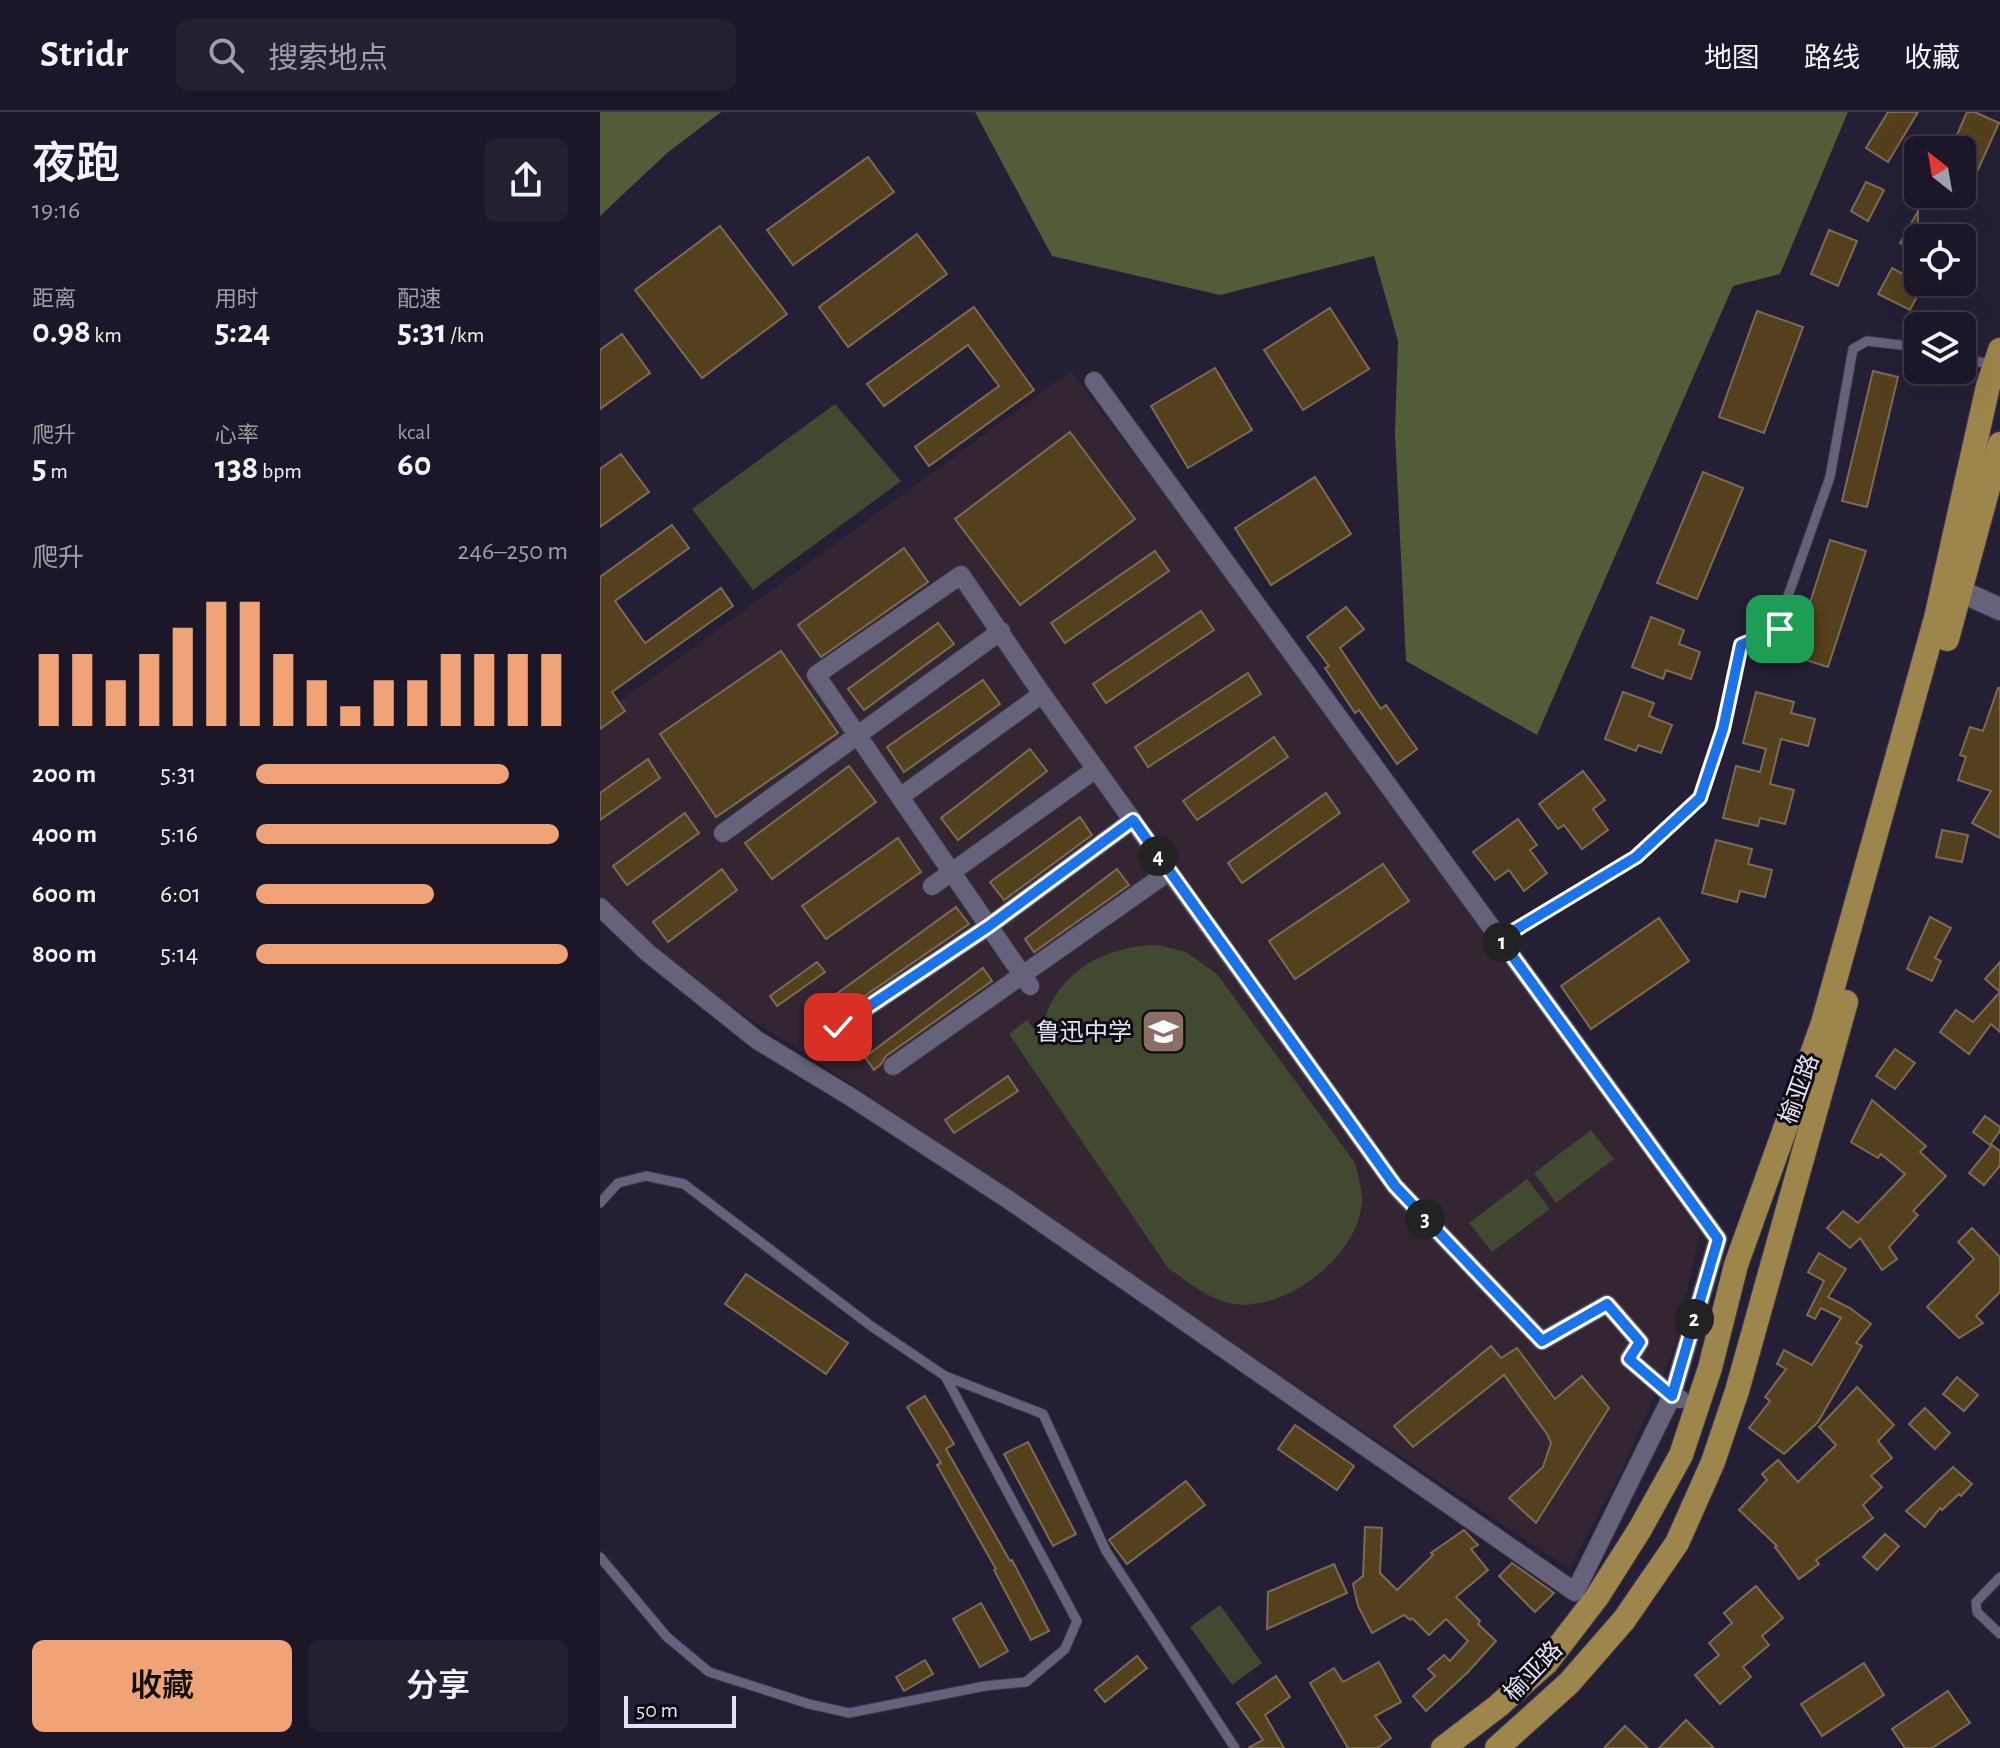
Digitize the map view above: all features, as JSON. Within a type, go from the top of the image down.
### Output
[{"type":"highway","name":"榆亚路","points":[[1443,1748],[1498,1706],[1547,1662],[1597,1597],[1681,1455],[1710,1368],[1736,1265],[1823,1023],[1936,618],[1998,358]]},
{"type":"highway","name":"榆亚路","points":[[1497,1748],[1569,1683],[1624,1620],[1677,1543],[1713,1462],[1761,1308],[2000,444]]},
{"type":"street","points":[[1094,381],[1736,1265]]},
{"type":"street","points":[[1026,980],[816,675],[961,575],[1042,694],[1395,1186],[1542,1341],[1607,1304],[1640,1342],[1629,1359],[1672,1396],[1697,1406]]},
{"type":"street","points":[[1960,591],[2000,609]]},
{"type":"street","points":[[723,833],[1001,631]]},
{"type":"street","points":[[900,797],[1042,694]]},
{"type":"street","points":[[932,886],[1096,769]]},
{"type":"street","points":[[838,1027],[989,926],[1133,820]]},
{"type":"street","points":[[893,1066],[1026,980],[1160,878]]},
{"type":"street","points":[[600,907],[648,953],[757,1040],[1009,1200],[1575,1592],[1672,1396],[1718,1239]]},
{"type":"lane","points":[[1500,939],[1636,857],[1700,798],[1723,729],[1741,645],[1780,629],[1788,596],[1830,477],[1853,349],[1867,341],[1904,345]]},
{"type":"lane","points":[[1976,359],[1998,358]]},
{"type":"lane","points":[[600,1203],[618,1183],[646,1176],[684,1184],[871,1326],[945,1376],[1043,1414],[1106,1551],[1235,1748]]},
{"type":"lane","points":[[600,1557],[667,1637],[709,1672],[809,1704],[849,1713],[985,1686],[1026,1682],[1065,1649],[1077,1621],[945,1376]]},
{"type":"lane","points":[[2000,1577],[1976,1602],[1977,1612],[2000,1634]]},
{"type":"shaded area","name":"鲁迅中学","points":[[1071,371],[1189,527],[1700,1233],[1672,1355],[1622,1470],[1569,1569],[870,1096],[673,969],[600,900],[600,716]]},
{"type":"green space","points":[[600,112],[721,112],[667,153],[600,216]]},
{"type":"green space","points":[[975,112],[1848,112],[1780,274],[1733,286],[1537,735],[1406,661],[1395,433],[1398,341],[1374,256],[1220,295],[1052,256]]},
{"type":"green space","points":[[835,404],[901,481],[753,590],[692,509]]},
{"type":"green space","points":[[1158,945],[1186,952],[1217,974],[1355,1163],[1362,1204],[1351,1236],[1323,1271],[1284,1296],[1263,1303],[1242,1305],[1222,1301],[1201,1291],[1168,1268],[1009,1034],[1027,1020],[1040,1037],[1054,998],[1081,969],[1116,951]]},
{"type":"green space","points":[[1591,1130],[1614,1159],[1556,1203],[1534,1173]]},
{"type":"green space","points":[[1527,1179],[1550,1209],[1492,1252],[1469,1223]]},
{"type":"green space","points":[[1220,1605],[1262,1663],[1232,1685],[1190,1627]]},
{"type":"building","points":[[1888,112],[1918,112],[1888,162],[1866,148]]},
{"type":"building","points":[[1967,112],[1975,112],[1999,123],[1976,174],[1976,136],[1956,136]]},
{"type":"building","points":[[868,157],[894,192],[793,265],[767,230]]},
{"type":"building","points":[[1866,182],[1884,190],[1868,221],[1851,211]]},
{"type":"building","points":[[1918,211],[1918,224],[1911,224]]},
{"type":"building","points":[[720,226],[787,314],[702,378],[635,290]]},
{"type":"building","points":[[1829,230],[1857,241],[1838,286],[1811,274]]},
{"type":"building","points":[[917,234],[947,274],[848,347],[819,307]]},
{"type":"building","points":[[1892,268],[1904,275],[1904,296],[1917,296],[1910,310],[1878,294]]},
{"type":"building","points":[[974,307],[1034,390],[929,466],[915,447],[999,386],[968,345],[884,406],[867,384]]},
{"type":"building","points":[[1330,308],[1369,369],[1303,410],[1264,350]]},
{"type":"building","points":[[1757,311],[1803,327],[1764,433],[1719,417]]},
{"type":"building","points":[[622,334],[650,373],[600,409],[600,350]]},
{"type":"building","points":[[1215,368],[1252,430],[1188,468],[1151,406]]},
{"type":"building","points":[[1873,371],[1898,377],[1867,507],[1842,501]]},
{"type":"building","points":[[1070,432],[1135,519],[1020,605],[955,519]]},
{"type":"building","points":[[621,454],[649,492],[600,527],[600,469]]},
{"type":"building","points":[[1703,472],[1743,488],[1697,599],[1657,583]]},
{"type":"building","points":[[1315,477],[1351,534],[1271,585],[1235,528]]},
{"type":"building","points":[[672,525],[689,548],[615,601],[645,643],[721,588],[733,606],[612,692],[625,711],[600,729],[600,577]]},
{"type":"building","points":[[1830,540],[1866,551],[1828,667],[1793,656]]},
{"type":"building","points":[[904,548],[928,582],[821,657],[798,625]]},
{"type":"building","points":[[1155,551],[1169,571],[1065,643],[1051,623]]},
{"type":"building","points":[[1346,607],[1364,629],[1340,648],[1381,709],[1386,705],[1417,749],[1397,764],[1359,710],[1355,713],[1325,668],[1329,666],[1307,637]]},
{"type":"building","points":[[1201,611],[1214,630],[1106,703],[1093,684]]},
{"type":"building","points":[[1651,617],[1684,630],[1679,644],[1700,652],[1691,679],[1666,670],[1663,679],[1632,667]]},
{"type":"building","points":[[938,623],[954,644],[864,710],[848,689]]},
{"type":"building","points":[[781,651],[838,733],[716,817],[660,734]]},
{"type":"building","points":[[1248,673],[1261,694],[1148,767],[1135,747]]},
{"type":"building","points":[[983,680],[1000,704],[904,772],[887,747]]},
{"type":"building","points":[[1998,688],[2000,838],[1972,823],[1991,791],[1958,780],[1966,757],[1960,755],[1970,727],[1983,731]]},
{"type":"building","points":[[1623,692],[1654,703],[1649,716],[1672,725],[1661,753],[1638,745],[1636,751],[1605,739]]},
{"type":"building","points":[[1756,692],[1794,702],[1791,713],[1815,719],[1808,746],[1781,739],[1770,784],[1794,790],[1785,824],[1760,818],[1758,826],[1723,818],[1736,766],[1760,772],[1766,749],[1743,743]]},
{"type":"building","points":[[1274,737],[1288,757],[1197,820],[1183,801]]},
{"type":"building","points":[[1030,749],[1047,771],[958,840],[941,818]]},
{"type":"building","points":[[648,759],[660,778],[600,820],[600,793]]},
{"type":"building","points":[[849,766],[876,802],[772,879],[745,843]]},
{"type":"building","points":[[1583,771],[1605,800],[1593,809],[1608,830],[1582,849],[1564,825],[1558,829],[1539,804]]},
{"type":"building","points":[[1326,793],[1340,813],[1242,883],[1228,863]]},
{"type":"building","points":[[685,813],[699,833],[627,885],[613,866]]},
{"type":"building","points":[[1080,817],[1092,835],[1004,900],[990,882]]},
{"type":"building","points":[[1518,819],[1537,845],[1530,850],[1547,873],[1524,891],[1509,870],[1495,880],[1473,852]]},
{"type":"building","points":[[1942,830],[1968,835],[1962,862],[1936,857]]},
{"type":"building","points":[[898,838],[921,872],[826,939],[802,906]]},
{"type":"building","points":[[1716,840],[1752,849],[1748,864],[1772,870],[1765,897],[1740,891],[1737,902],[1702,893]]},
{"type":"building","points":[[1383,864],[1409,901],[1295,979],[1269,941]]},
{"type":"building","points":[[722,869],[737,890],[668,942],[653,922]]},
{"type":"building","points":[[1117,869],[1129,885],[1034,952],[1025,939]]},
{"type":"building","points":[[956,907],[969,924],[827,1022],[817,1008]]},
{"type":"building","points":[[1930,917],[1951,928],[1935,958],[1941,961],[1932,981],[1907,969]]},
{"type":"building","points":[[1659,918],[1689,961],[1591,1029],[1561,986]]},
{"type":"building","points":[[817,962],[825,972],[777,1006],[770,996]]},
{"type":"building","points":[[2000,962],[2000,992],[1985,979]]},
{"type":"building","points":[[983,968],[992,981],[886,1056],[874,1070],[865,1057]]},
{"type":"building","points":[[2000,992],[2000,1032],[1991,1024],[1969,1054],[1940,1032],[1956,1010],[1973,1022]]},
{"type":"building","points":[[1895,1049],[1915,1063],[1895,1089],[1876,1076]]},
{"type":"building","points":[[1008,1076],[1018,1091],[954,1133],[945,1120]]},
{"type":"building","points":[[1872,1100],[1926,1146],[1920,1152],[1946,1176],[1913,1211],[1918,1215],[1889,1247],[1897,1259],[1882,1270],[1860,1238],[1850,1248],[1827,1228],[1843,1211],[1858,1223],[1905,1174],[1881,1154],[1878,1158],[1851,1142]]},
{"type":"building","points":[[1985,1116],[2000,1127],[1990,1145],[1973,1132]]},
{"type":"building","points":[[1992,1145],[2000,1151],[2000,1166],[1984,1185],[1969,1173]]},
{"type":"building","points":[[1972,1228],[2000,1257],[2000,1292],[1976,1316],[1983,1323],[1959,1338],[1927,1307],[1974,1259],[1958,1242]]},
{"type":"building","points":[[1819,1253],[1846,1269],[1828,1297],[1871,1324],[1856,1343],[1862,1346],[1818,1422],[1784,1454],[1749,1428],[1770,1401],[1765,1397],[1786,1369],[1777,1364],[1784,1350],[1812,1365],[1841,1318],[1821,1308],[1815,1319],[1807,1315],[1824,1281],[1808,1272]]},
{"type":"building","points":[[746,1274],[848,1343],[826,1374],[725,1304]]},
{"type":"building","points":[[1491,1346],[1501,1358],[1517,1348],[1555,1399],[1582,1376],[1609,1408],[1536,1523],[1509,1498],[1543,1467],[1551,1443],[1504,1375],[1413,1447],[1394,1426]]},
{"type":"building","points":[[1957,1377],[1978,1395],[1964,1411],[1943,1394]]},
{"type":"building","points":[[1857,1387],[1894,1425],[1878,1441],[1892,1458],[1871,1476],[1882,1487],[1863,1505],[1873,1518],[1816,1560],[1819,1564],[1799,1579],[1777,1546],[1739,1510],[1767,1480],[1762,1474],[1778,1460],[1798,1482],[1836,1445],[1819,1427]]},
{"type":"building","points":[[925,1396],[954,1444],[946,1449],[1012,1560],[1049,1631],[1031,1640],[996,1569],[937,1465],[941,1463],[907,1407]]},
{"type":"building","points":[[1925,1408],[1950,1433],[1935,1449],[1909,1424]]},
{"type":"building","points":[[1295,1425],[1354,1466],[1337,1490],[1278,1449]]},
{"type":"building","points":[[1028,1442],[1076,1534],[1053,1546],[1004,1454]]},
{"type":"building","points":[[1953,1467],[1972,1484],[1961,1496],[1959,1494],[1942,1510],[1940,1508],[1925,1527],[1906,1511]]},
{"type":"building","points":[[1186,1481],[1205,1505],[1127,1564],[1109,1540]]},
{"type":"building","points":[[1365,1527],[1382,1528],[1380,1573],[1397,1590],[1433,1555],[1431,1553],[1464,1530],[1478,1545],[1471,1549],[1488,1570],[1456,1597],[1496,1641],[1426,1711],[1413,1696],[1435,1676],[1428,1669],[1444,1655],[1450,1661],[1468,1641],[1446,1619],[1429,1635],[1412,1618],[1410,1620],[1404,1615],[1372,1633],[1358,1606],[1353,1584],[1363,1576]]},
{"type":"building","points":[[1885,1534],[1899,1546],[1877,1570],[1863,1557]]},
{"type":"building","points":[[1512,1563],[1554,1593],[1535,1612],[1499,1576]]},
{"type":"building","points":[[1334,1564],[1347,1593],[1267,1629],[1268,1592]]},
{"type":"building","points":[[1756,1586],[1783,1618],[1762,1636],[1769,1645],[1743,1667],[1751,1677],[1720,1704],[1695,1675],[1719,1655],[1709,1643],[1732,1623],[1724,1613]]},
{"type":"building","points":[[981,1603],[1008,1651],[980,1667],[953,1619]]},
{"type":"building","points":[[1137,1656],[1147,1668],[1105,1702],[1095,1690]]},
{"type":"building","points":[[925,1660],[933,1674],[904,1691],[896,1677]]},
{"type":"building","points":[[1379,1662],[1401,1702],[1375,1716],[1391,1738],[1378,1748],[1348,1748],[1310,1683],[1334,1668],[1343,1682]]},
{"type":"building","points":[[1864,1663],[1884,1695],[1822,1736],[1801,1704]]},
{"type":"building","points":[[1276,1676],[1290,1697],[1265,1715],[1284,1748],[1248,1748],[1263,1740],[1237,1703]]},
{"type":"building","points":[[1948,1691],[1970,1723],[1932,1748],[1905,1748],[1892,1729]]},
{"type":"building","points":[[1686,1720],[1714,1748],[1659,1748]]},
{"type":"building","points":[[1625,1726],[1648,1748],[1604,1748]]},
{"type":"place","name":"鲁迅中学","points":[[1163,1032]]},
{"type":"route","points":[[838,1027],[989,926],[1133,820],[1395,1186],[1542,1341],[1607,1304],[1640,1342],[1629,1359],[1672,1396],[1718,1239],[1500,939],[1636,857],[1700,798],[1723,729],[1741,645],[1780,629]]}]
